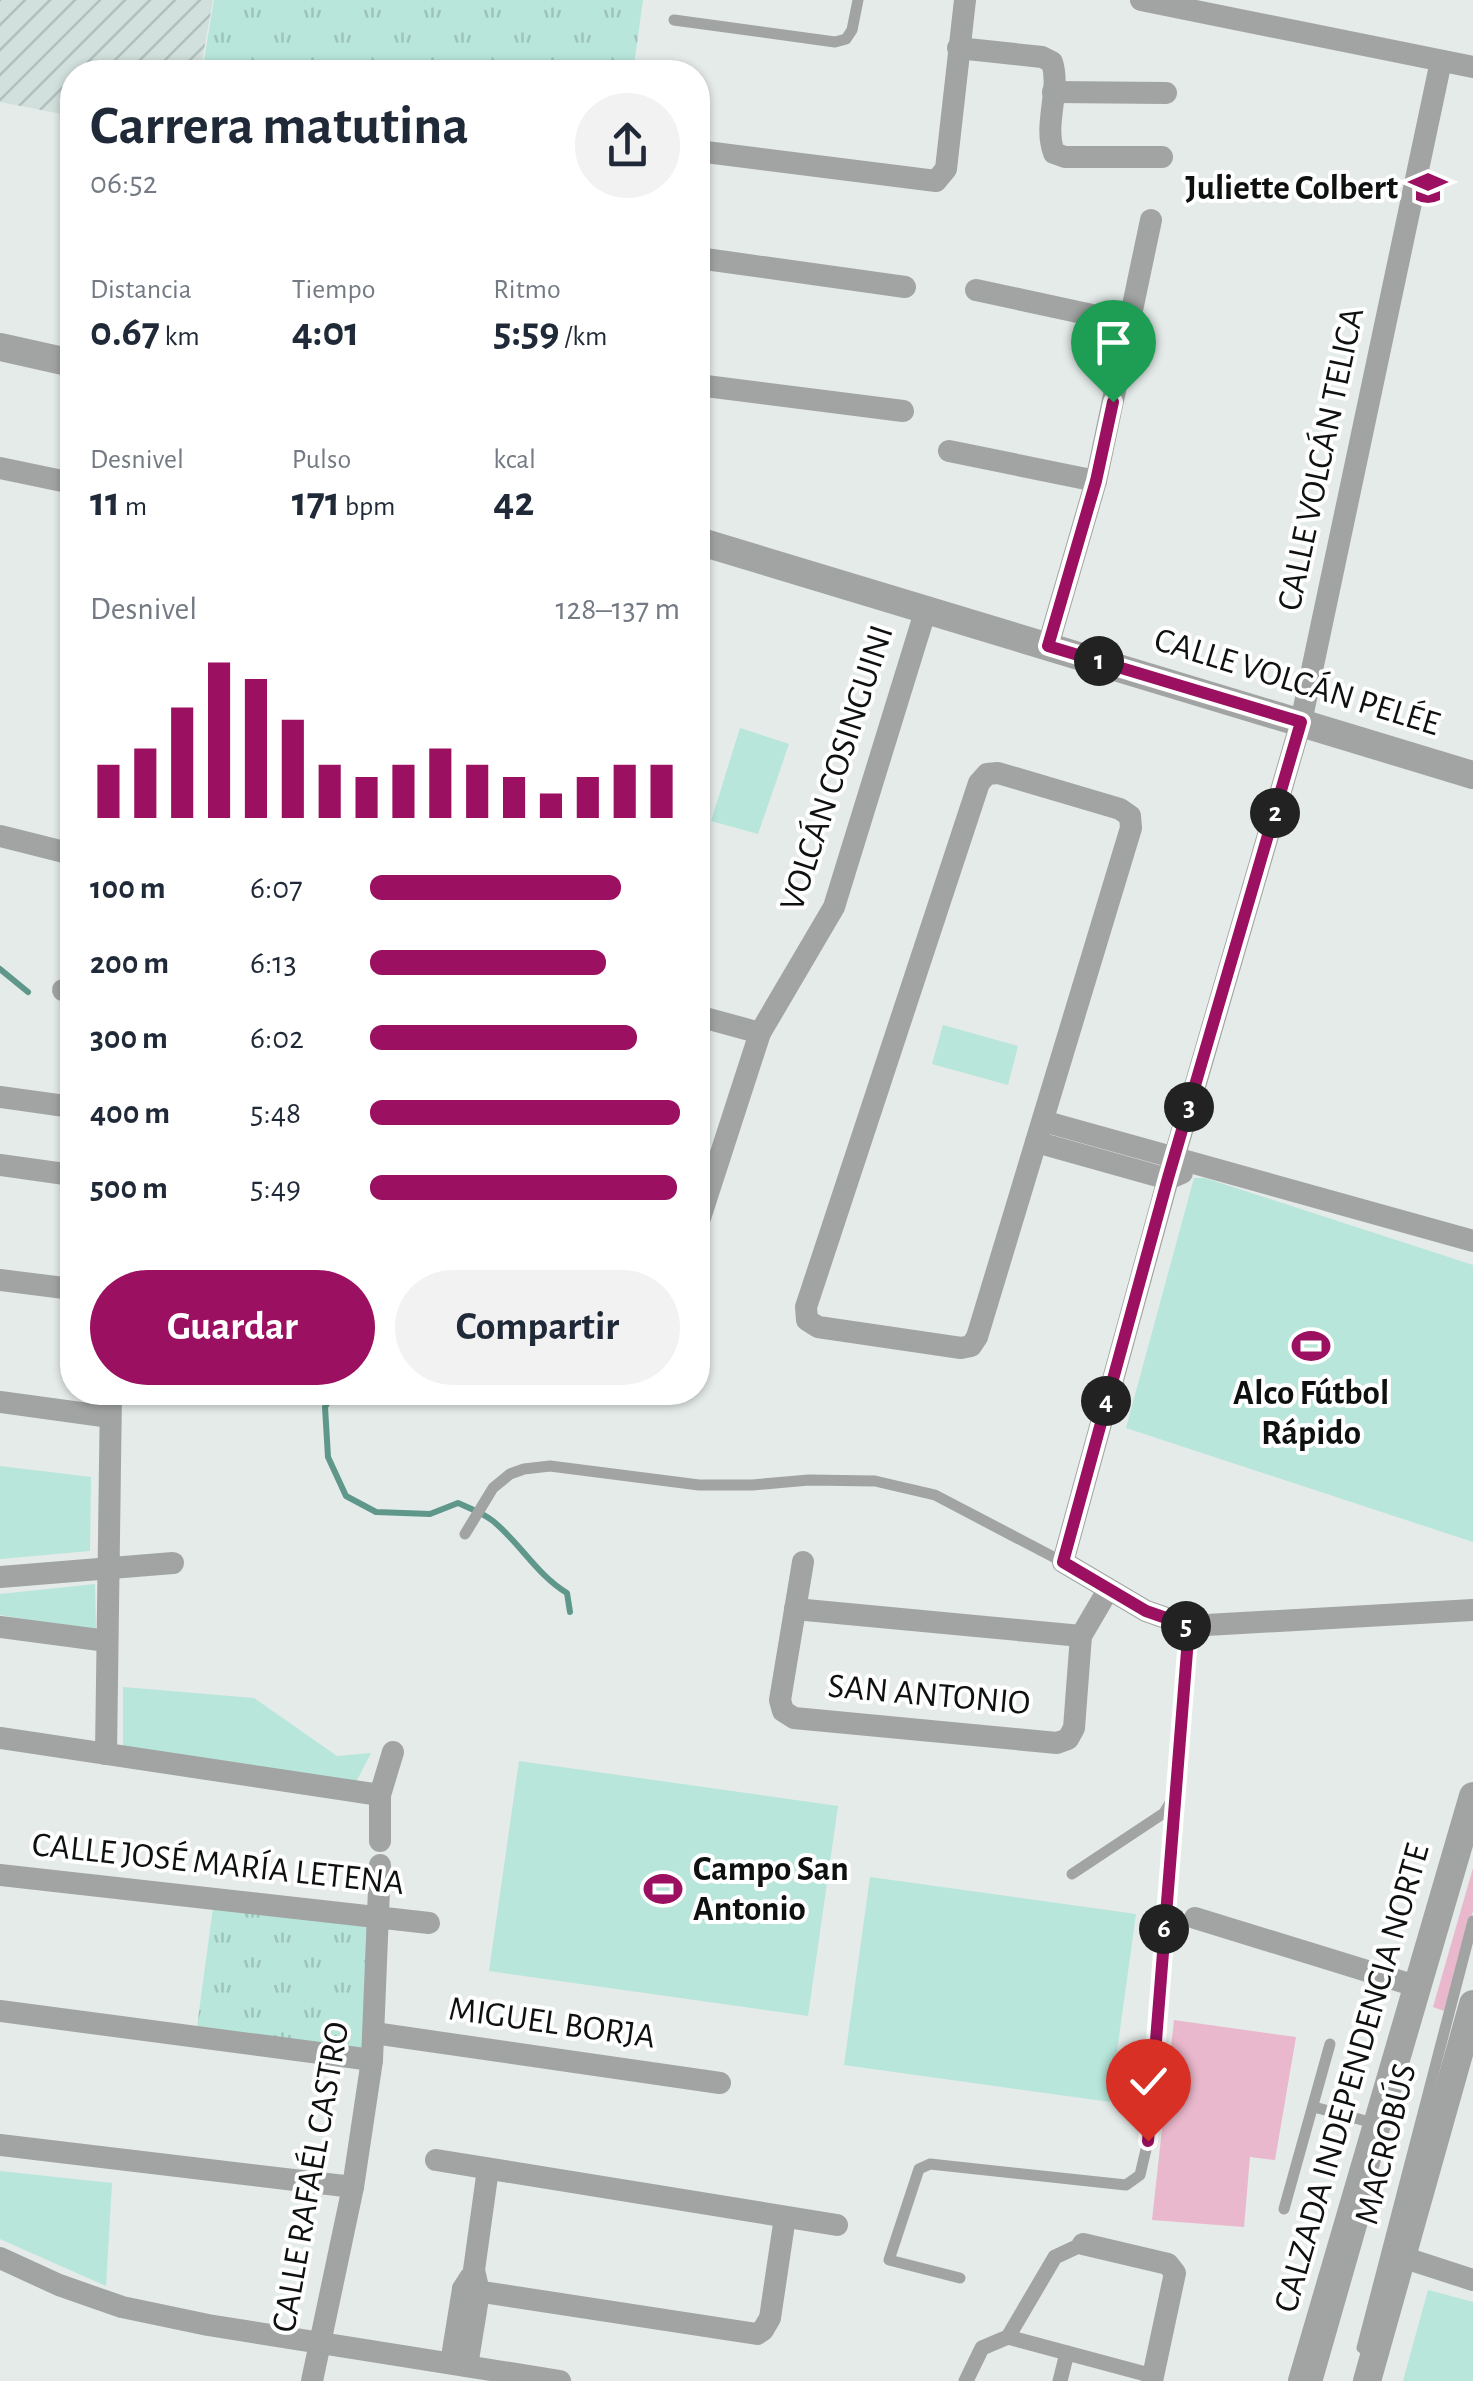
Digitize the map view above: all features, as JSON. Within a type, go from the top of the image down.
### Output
[{"type":"street","points":[[710,153],[936,181],[946,168],[965,0]]},
{"type":"street","points":[[1141,0],[1473,68]]},
{"type":"street","points":[[958,48],[1042,57],[1052,62],[1055,73],[1050,141],[1054,152],[1065,157],[1162,157]]},
{"type":"street","name":"CALLE VOLCÁN TELICA","points":[[1063,1562],[1171,1168],[1301,722],[1440,61]]},
{"type":"street","points":[[1054,92],[1166,93]]},
{"type":"street","points":[[1048,646],[1096,481],[1151,220]]},
{"type":"street","points":[[710,260],[905,288]]},
{"type":"street","points":[[976,290],[1129,323]]},
{"type":"street","points":[[0,347],[60,360]]},
{"type":"street","points":[[710,387],[903,411]]},
{"type":"street","points":[[948,451],[1096,481]]},
{"type":"street","points":[[0,468],[60,480]]},
{"type":"street","name":"CALLE VOLCÁN PELÉE","points":[[710,545],[1473,775]]},
{"type":"street","name":"VOLCÁN COSINGUINI","points":[[710,1187],[760,1033],[834,907],[926,608]]},
{"type":"street","points":[[998,773],[1120,809],[1130,816],[1131,828],[1039,1131],[977,1338],[971,1346],[961,1348],[818,1326],[807,1320],[806,1307],[980,783],[987,774],[998,773]]},
{"type":"street","points":[[0,836],[60,851]]},
{"type":"street","points":[[710,1019],[760,1033]]},
{"type":"street","points":[[0,1097],[60,1105]]},
{"type":"street","points":[[1039,1131],[1171,1168],[1204,1166],[1473,1241]]},
{"type":"street","points":[[0,1166],[60,1174]]},
{"type":"street","points":[[0,1280],[60,1288]]},
{"type":"street","points":[[0,1402],[110,1417]]},
{"type":"street","points":[[106,1754],[110,1405]]},
{"type":"street","name":"SAN ANTONIO","points":[[803,1562],[780,1700],[783,1712],[794,1718],[1057,1742],[1068,1739],[1074,1728],[1081,1636],[1108,1590]]},
{"type":"street","points":[[1063,1562],[1146,1611],[1189,1626],[1473,1610]]},
{"type":"street","points":[[0,1577],[173,1563]]},
{"type":"street","name":"SAN ANTONIO","points":[[795,1609],[1081,1636]]},
{"type":"street","points":[[0,1627],[107,1641]]},
{"type":"street","points":[[0,1738],[380,1795]]},
{"type":"street","name":"CALLE RAFAÉL CASTRO","points":[[312,2381],[353,2187],[372,2060],[380,1795],[393,1752]]},
{"type":"street","name":"CALZADA INDEPENDENCIA NORTE","points":[[1302,2381],[1473,1796]]},
{"type":"street","name":"CALLE JOSÉ MARÍA LETENA","points":[[0,1875],[428,1923]]},
{"type":"street","points":[[1194,1918],[1418,1987]]},
{"type":"street","points":[[1367,2381],[1473,2004]]},
{"type":"street","points":[[0,2011],[372,2060]]},
{"type":"street","name":"MIGUEL BORJA","points":[[374,2032],[720,2083]]},
{"type":"street","points":[[0,2145],[353,2187]]},
{"type":"street","points":[[436,2160],[837,2225]]},
{"type":"street","points":[[459,2365],[488,2169]]},
{"type":"street","points":[[472,2284],[757,2334],[770,2318],[786,2217]]},
{"type":"street","points":[[966,2381],[982,2348],[1008,2338],[1152,2378],[1174,2273],[1168,2264],[1083,2244],[1055,2258],[1008,2338]]},
{"type":"street","points":[[1402,2257],[1473,2280]]},
{"type":"street","points":[[0,2258],[58,2285],[122,2307],[560,2381]]},
{"type":"street","points":[[1060,2381],[1067,2353]]},
{"type":"lane","points":[[674,20],[836,42],[846,40],[852,30],[858,0]]},
{"type":"lane","points":[[464,1534],[493,1488],[510,1474],[524,1469],[550,1466],[700,1485],[875,1481],[935,1495],[1063,1562]]},
{"type":"lane","points":[[960,2278],[889,2260],[919,2169],[930,2164],[1126,2185],[1140,2175],[1148,2141],[1189,1626]]},
{"type":"lane","points":[[1072,1874],[1164,1813],[1173,1798]]},
{"type":"lane","name":"MACROBÚS","points":[[1318,2381],[1473,1848]]},
{"type":"lane","name":"MACROBÚS","points":[[1353,2381],[1473,1921]]},
{"type":"lane","points":[[1284,2209],[1330,2044]]},
{"type":"lane","points":[[1314,2107],[1379,2125]]},
{"type":"shaded area","points":[[0,0],[213,0],[202,60],[60,60],[60,114],[0,102]]},
{"type":"green space","points":[[214,0],[643,0],[635,60],[204,60]]},
{"type":"green space","points":[[740,728],[789,744],[758,834],[711,821]]},
{"type":"green space","points":[[943,1025],[1018,1046],[1008,1085],[932,1064]]},
{"type":"green space","name":"Alco Fútbol Rápido","points":[[1194,1178],[1205,1178],[1473,1265],[1473,1542],[1126,1428]]},
{"type":"green space","points":[[0,1466],[91,1477],[90,1551],[0,1559]]},
{"type":"green space","points":[[95,1584],[96,1631],[0,1615],[0,1594]]},
{"type":"green space","points":[[123,1687],[254,1698],[337,1756],[371,1753],[355,1784],[123,1748]]},
{"type":"green space","name":"Campo San Antonio","points":[[519,1761],[838,1806],[808,2016],[489,1971]]},
{"type":"green space","name":"Campo San Antonio","points":[[870,1877],[1136,1914],[1110,2102],[844,2065]]},
{"type":"green space","points":[[214,1900],[374,1919],[372,2055],[196,2034]]},
{"type":"green space","points":[[0,2171],[112,2183],[106,2286],[0,2239]]},
{"type":"green space","points":[[1428,2290],[1473,2302],[1473,2381],[1403,2381]]},
{"type":"building","points":[[1473,1868],[1473,1911],[1444,2011],[1433,2007]]},
{"type":"building","points":[[1174,2020],[1296,2037],[1275,2160],[1250,2157],[1244,2227],[1152,2220]]},
{"type":"waterway","points":[[0,969],[28,992]]},
{"type":"waterway","points":[[326,1405],[328,1457],[346,1496],[376,1512],[430,1514],[458,1503],[480,1513],[503,1530],[567,1593],[570,1612]]},
{"type":"place","name":"Juliette Colbert","points":[[1428,188]]},
{"type":"place","name":"Alco Fútbol Rápido","points":[[1311,1346]]},
{"type":"place","name":"Campo San Antonio","points":[[663,1889]]},
{"type":"route","points":[[1113,402],[1096,481],[1048,646],[1301,722],[1168,1178],[1063,1562],[1146,1611],[1189,1626],[1148,2141]]}]
